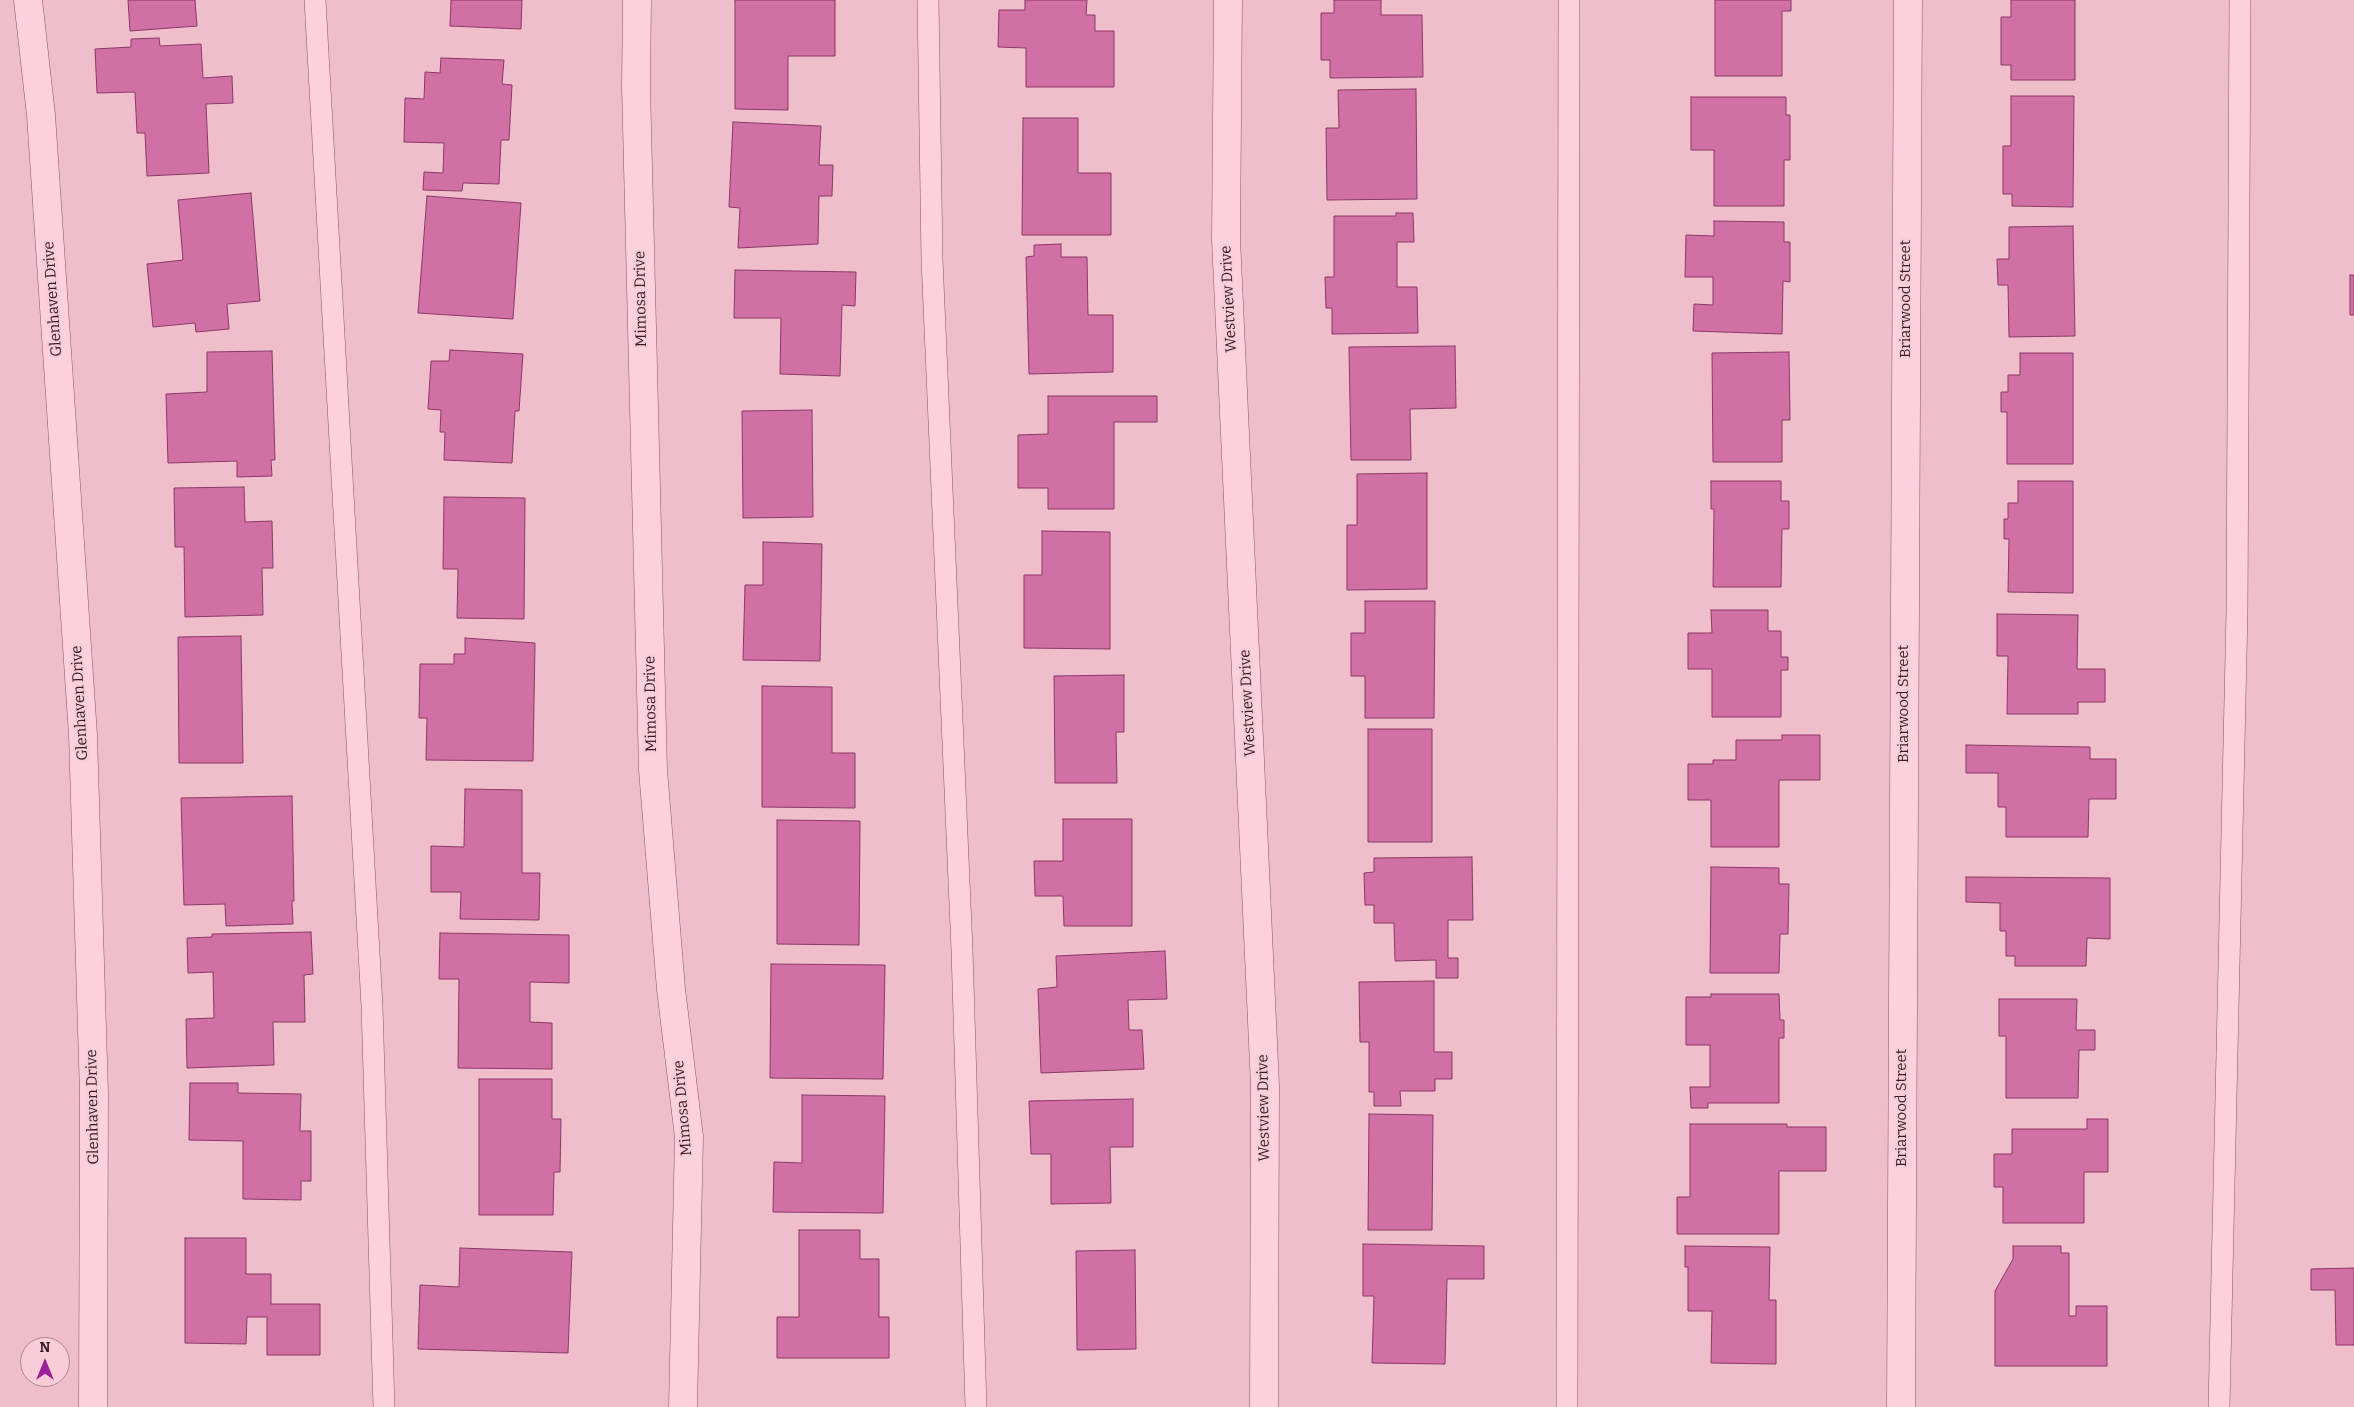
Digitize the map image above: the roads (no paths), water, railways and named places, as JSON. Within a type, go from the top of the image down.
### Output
[{"type":"street","name":"Glenhaven Drive","points":[[28,0],[41,125],[83,735],[94,1094],[92,1407]]},
{"type":"street","name":"Mimosa Drive","points":[[637,0],[636,86],[653,770],[671,989],[689,1136],[683,1407]]},
{"type":"street","name":"Westview Drive","points":[[1228,0],[1226,239],[1265,1086],[1264,1407]]},
{"type":"street","name":"Briarwood Street","points":[[1901,1407],[1908,0]]},
{"type":"lane","points":[[315,0],[372,1006],[384,1407]]},
{"type":"lane","points":[[928,0],[932,260],[962,940],[976,1407]]},
{"type":"lane","points":[[1567,1407],[1569,0]]},
{"type":"lane","points":[[2220,1407],[2237,611],[2240,0]]}]
